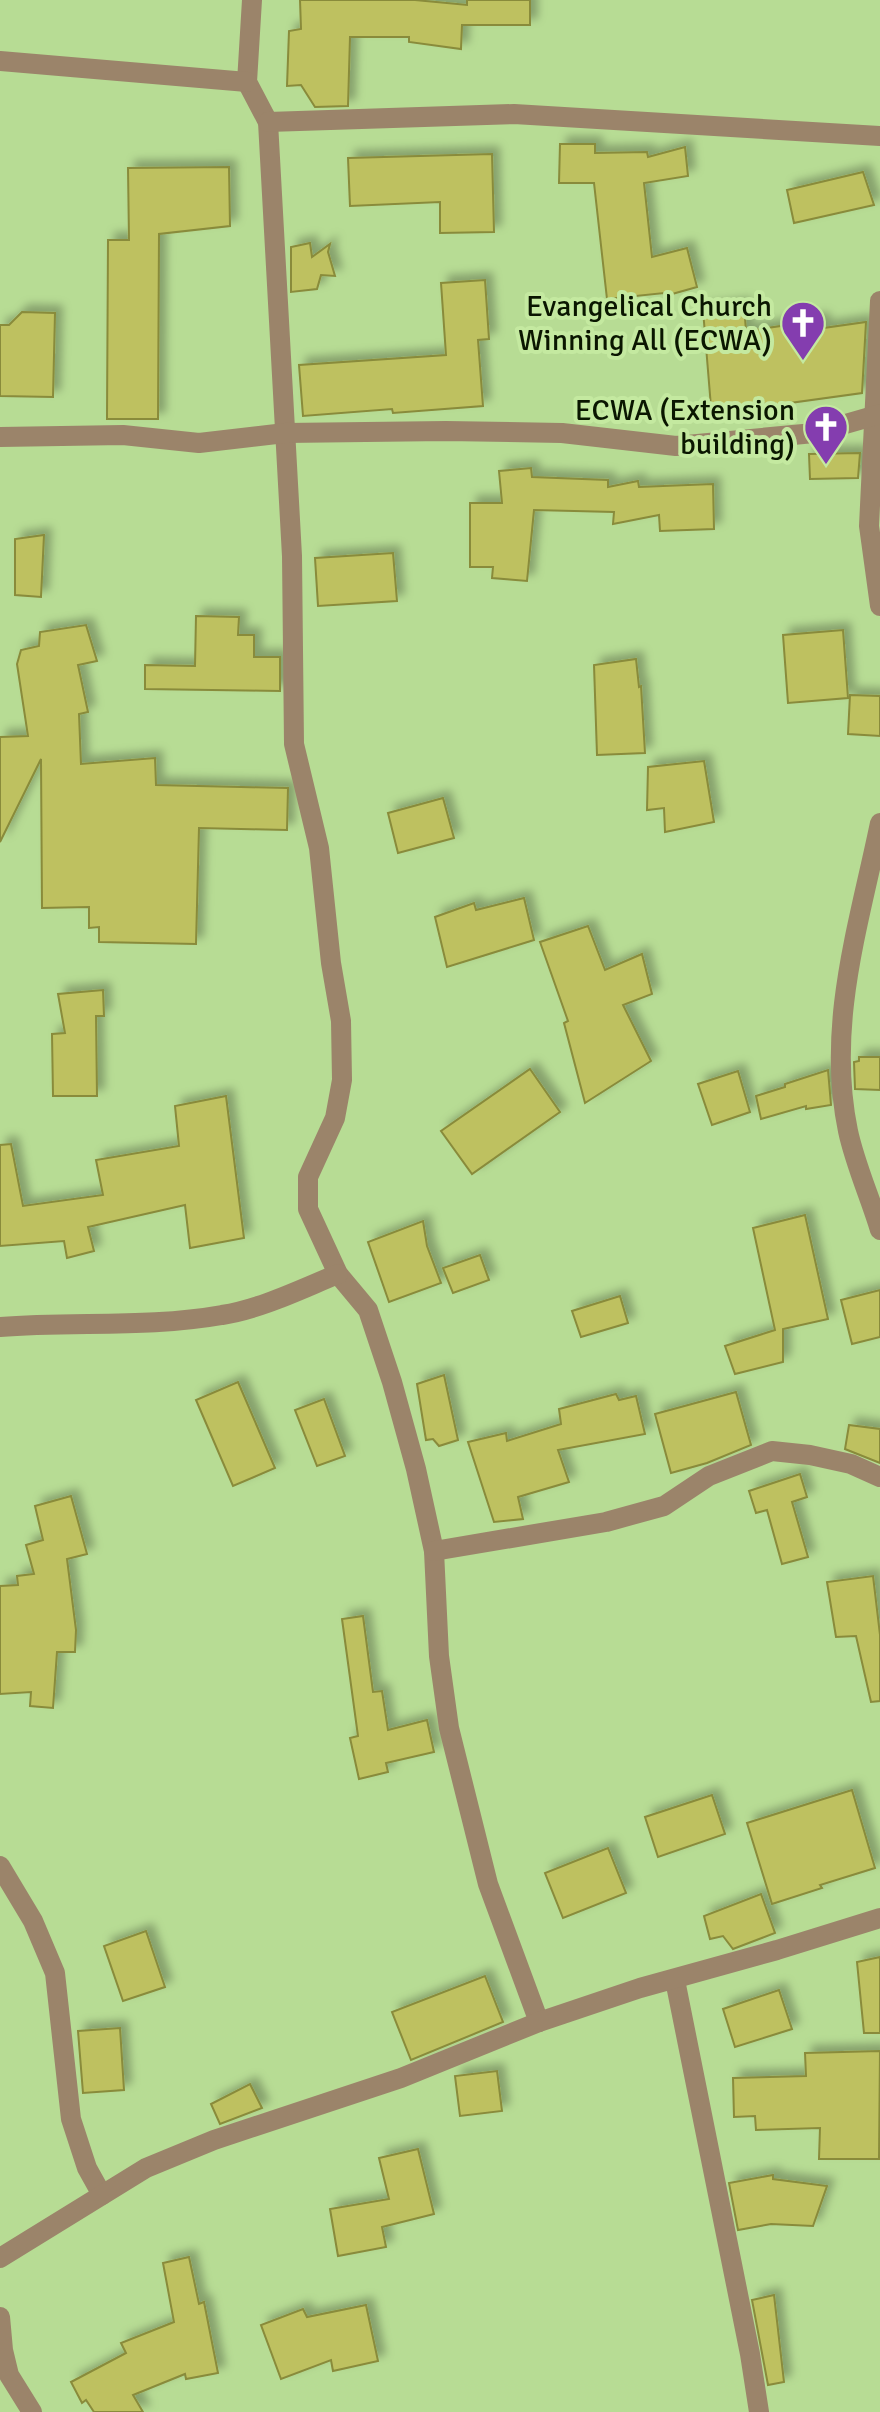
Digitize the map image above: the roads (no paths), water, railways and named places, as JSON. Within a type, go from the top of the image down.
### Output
[{"type":"street","points":[[252,0],[247,82],[268,122],[292,556],[294,744],[319,848],[331,963],[341,1021],[342,1080],[335,1118],[308,1177],[308,1209],[338,1274],[368,1310],[400,1411],[434,1551],[439,1656],[449,1728],[488,1884],[539,2022]]},
{"type":"street","points":[[0,61],[247,82]]},
{"type":"street","points":[[268,122],[514,114],[880,136]]},
{"type":"street","points":[[880,301],[869,526],[880,606]]},
{"type":"street","points":[[0,437],[123,435],[199,443],[285,433],[562,433],[676,446],[814,433],[876,416]]},
{"type":"street","points":[[880,823],[848,960],[840,1029],[848,1131],[880,1230]]},
{"type":"street","points":[[0,1327],[164,1321],[224,1315],[273,1300],[338,1274]]},
{"type":"street","points":[[434,1551],[606,1522],[664,1506],[709,1476],[772,1451],[851,1464],[880,1477]]},
{"type":"street","points":[[0,1866],[33,1921],[55,1973],[71,2119],[87,2168],[102,2195]]},
{"type":"street","points":[[0,2258],[146,2168],[214,2140],[401,2078],[539,2022],[640,1988],[880,1918]]},
{"type":"street","points":[[675,1980],[748,2341],[759,2412]]},
{"type":"street","points":[[0,2317],[9,2375],[32,2412]]},
{"type":"place","name":"Evangelical Church Winning All (ECWA)","points":[[803,362]]},
{"type":"place","name":"ECWA (Extension building)","points":[[826,466]]}]
